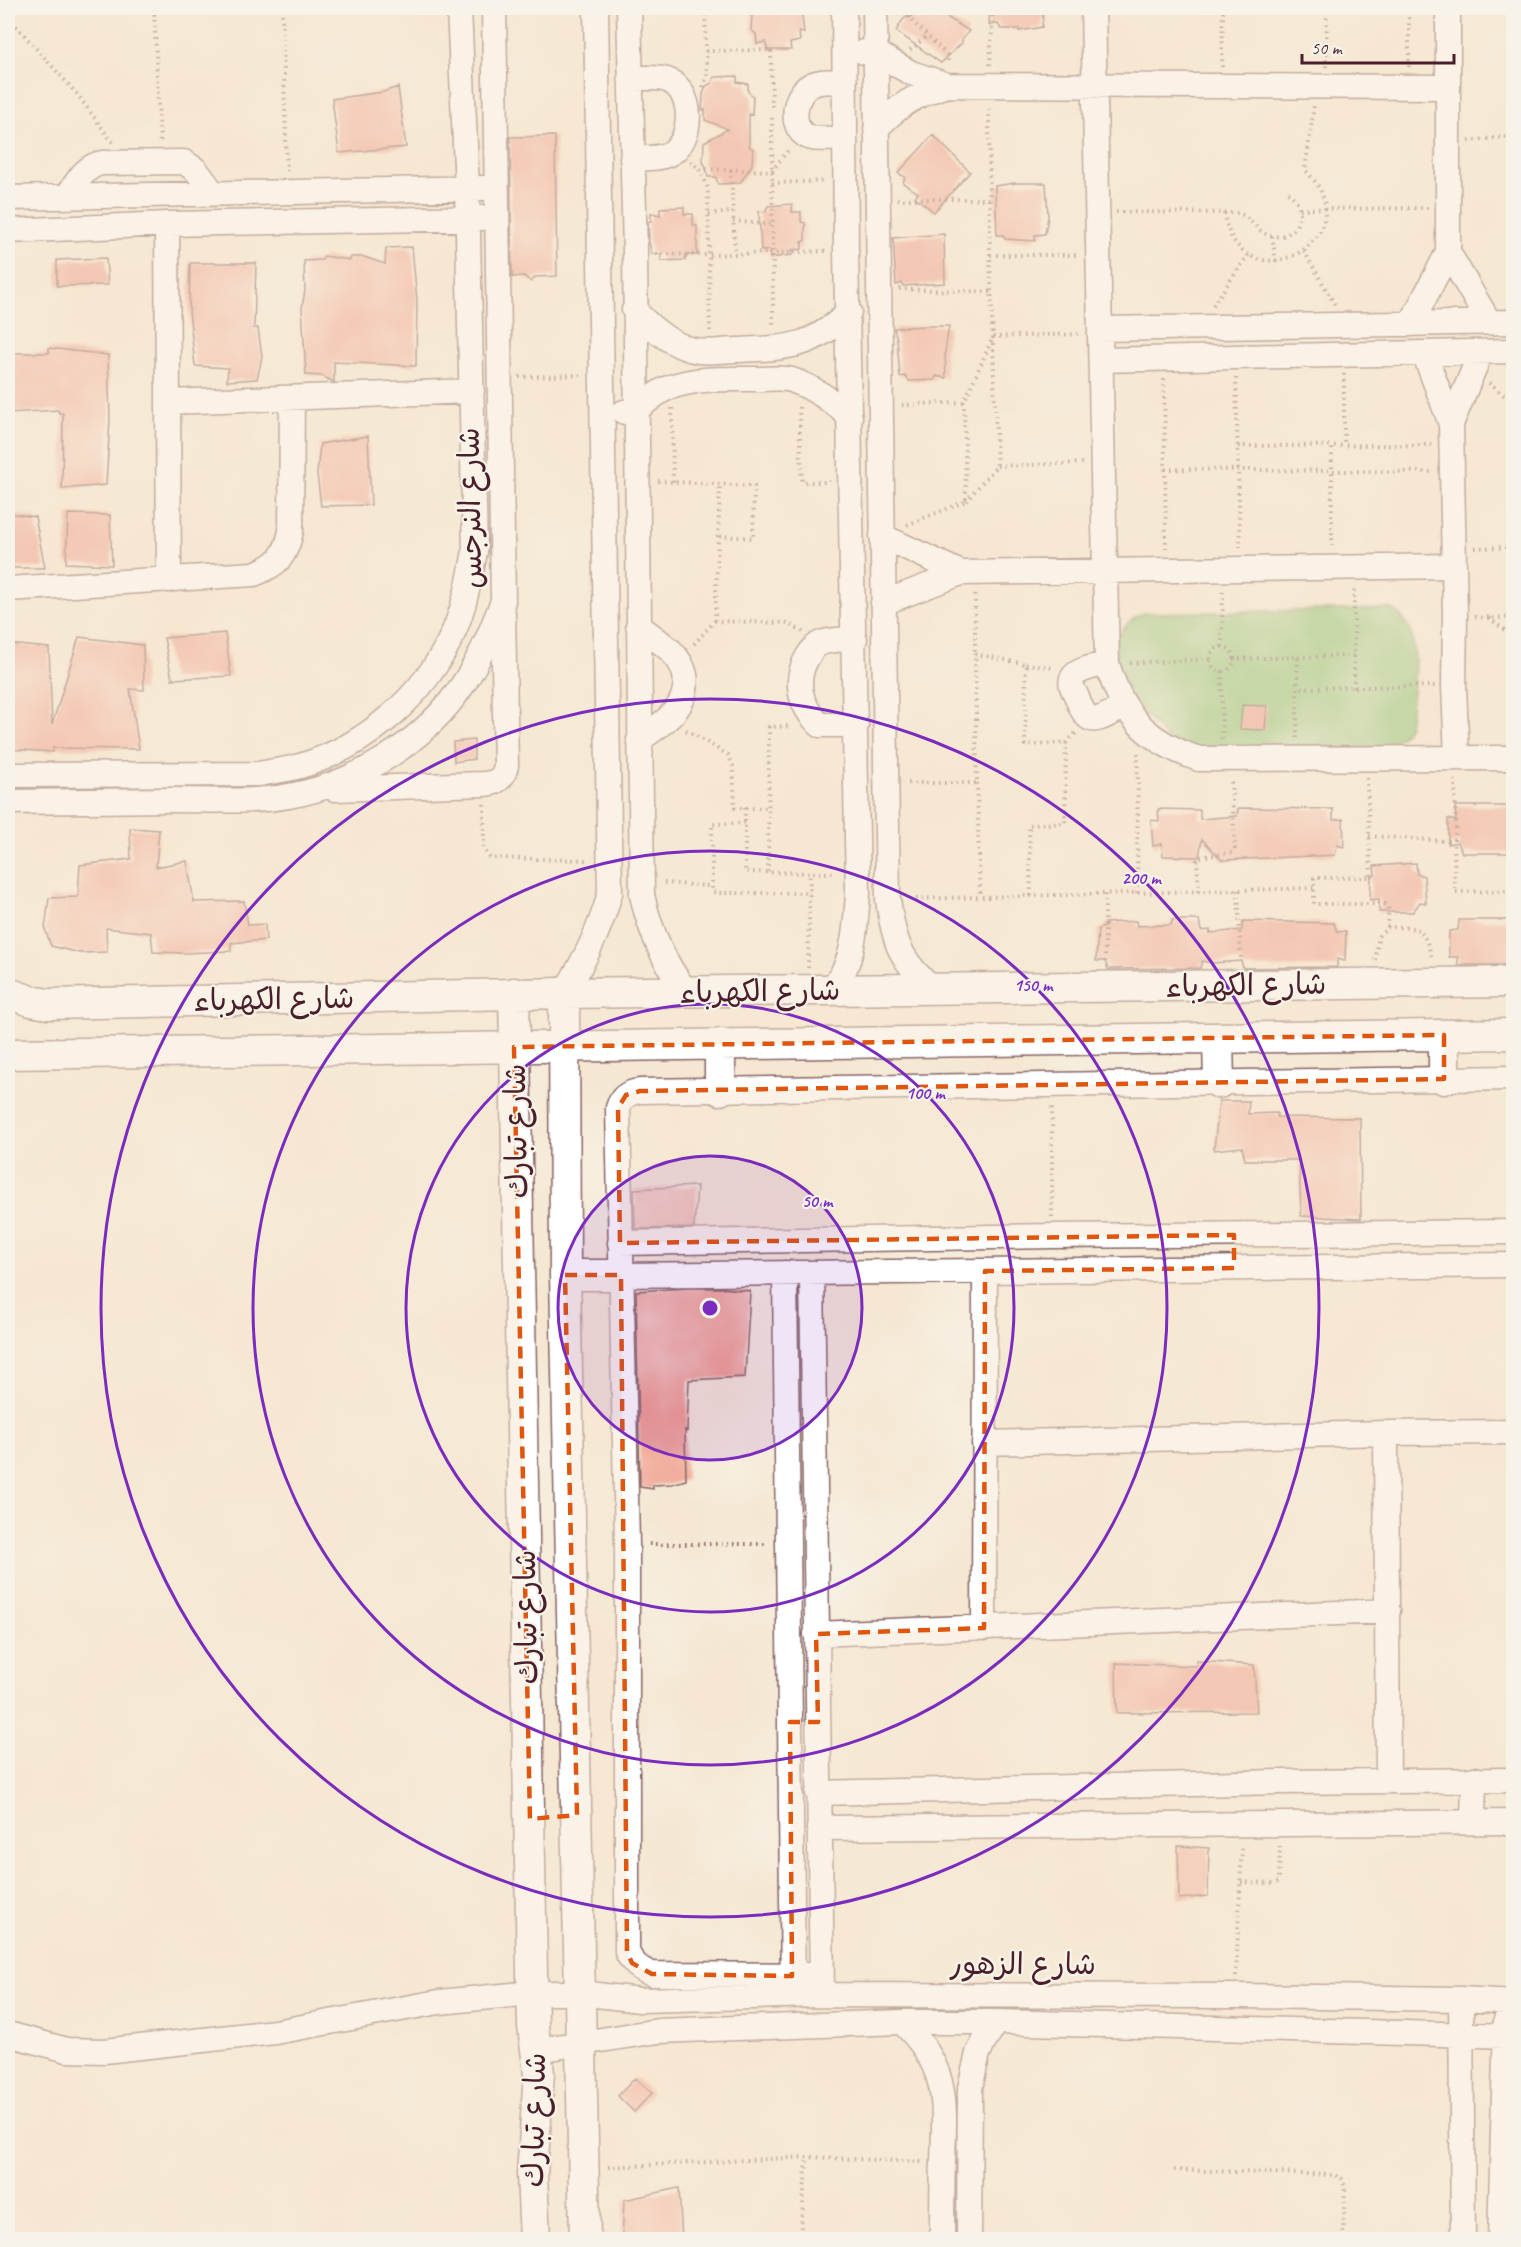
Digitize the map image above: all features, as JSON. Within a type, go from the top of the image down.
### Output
[{"type":"street","name":"شارع النرجس","points":[[8,775],[259,774],[300,766],[339,751],[375,729],[407,701],[434,669],[454,632],[468,592],[475,551],[468,218],[459,8]]},
{"type":"street","name":"شارع النرجس","points":[[8,802],[265,799],[315,790],[358,773],[398,750],[434,720],[463,684],[486,644],[503,601],[494,8]]},
{"type":"street","points":[[564,993],[587,955],[604,915],[610,893],[596,8]]},
{"type":"street","points":[[629,8],[635,254],[642,895],[653,937],[673,975],[686,991]]},
{"type":"street","points":[[830,990],[842,974],[851,947],[856,920],[858,874],[849,312],[846,250],[844,8]]},
{"type":"street","points":[[1093,8],[1107,663],[1114,686],[1132,716],[1156,740],[1177,752],[1199,759],[1514,758]]},
{"type":"street","points":[[1411,324],[1448,252],[1448,8]]},
{"type":"street","points":[[875,10],[888,900],[892,926],[900,951],[915,974],[933,989]]},
{"type":"street","points":[[845,52],[875,52],[911,73],[947,86]]},
{"type":"street","points":[[630,78],[668,80],[681,93],[688,111],[687,131],[668,155],[632,159]]},
{"type":"street","points":[[844,81],[813,83],[803,89],[794,111],[796,122],[802,132],[810,138],[845,138]]},
{"type":"street","points":[[876,129],[908,100],[927,91],[947,86],[1448,87]]},
{"type":"street","points":[[67,196],[92,165],[161,162],[184,162],[191,165],[214,194]]},
{"type":"street","points":[[8,198],[496,188]]},
{"type":"street","points":[[8,231],[167,224],[497,219]]},
{"type":"street","points":[[167,224],[169,580]]},
{"type":"street","points":[[1448,252],[1489,322]]},
{"type":"street","points":[[634,310],[648,324],[681,345],[699,351],[773,348],[804,343],[820,335],[849,312]]},
{"type":"street","points":[[1100,332],[1514,322]]},
{"type":"street","points":[[1101,360],[1424,353],[1477,361],[1514,351]]},
{"type":"street","points":[[1424,353],[1452,435]]},
{"type":"street","points":[[1456,758],[1452,435],[1477,361]]},
{"type":"street","points":[[603,413],[635,411],[649,398],[672,386],[700,380],[789,379],[822,394],[850,417]]},
{"type":"street","points":[[168,402],[472,391]]},
{"type":"street","points":[[8,589],[254,574],[268,569],[280,559],[288,546],[291,531],[292,398]]},
{"type":"street","points":[[882,536],[968,573]]},
{"type":"street","points":[[883,603],[968,573],[1343,568],[1454,557]]},
{"type":"street","points":[[315,790],[484,784],[500,780],[505,773],[506,765],[503,601]]},
{"type":"street","points":[[638,625],[672,651],[680,661],[684,671],[685,693],[675,713],[639,741]]},
{"type":"street","points":[[855,639],[820,643],[810,652],[803,664],[800,690],[803,704],[820,725],[856,725]]},
{"type":"street","points":[[1107,663],[1079,672],[1073,677],[1071,684],[1083,715],[1089,719],[1132,716]]},
{"type":"street","name":"شارع الكهرباء","points":[[8,993],[48,1004],[514,993],[1514,982]]},
{"type":"street","name":"شارع تبارك","points":[[514,993],[533,2026],[538,2050],[538,2096],[532,2174],[535,2240]]},
{"type":"street","name":"شارع تبارك","points":[[564,993],[565,1275],[585,2240]]},
{"type":"street","name":"شارع الكهرباء","points":[[15,1058],[514,1047],[1514,1034]]},
{"type":"street","points":[[1444,1035],[1444,1079]]},
{"type":"street","points":[[1218,1038],[1219,1083]]},
{"type":"street","points":[[720,1044],[720,1090]]},
{"type":"street","points":[[785,1273],[793,1986],[652,1974],[632,1963],[627,1952],[627,1544],[619,1103],[626,1095],[633,1092],[720,1090],[1514,1078]]},
{"type":"street","points":[[620,1243],[1514,1232]]},
{"type":"street","points":[[1234,1235],[1234,1268]]},
{"type":"street","points":[[565,1275],[1514,1265]]},
{"type":"street","points":[[984,1628],[985,1271]]},
{"type":"street","points":[[812,1273],[821,1985]]},
{"type":"street","points":[[984,1443],[1514,1432]]},
{"type":"street","points":[[1386,1433],[1388,1781]]},
{"type":"street","points":[[816,1634],[1388,1611]]},
{"type":"street","points":[[790,1722],[818,1722]]},
{"type":"street","points":[[1473,1821],[1474,1779]]},
{"type":"street","points":[[818,1792],[1281,1782],[1514,1780]]},
{"type":"street","points":[[530,1819],[577,1815]]},
{"type":"street","points":[[819,1828],[1514,1822]]},
{"type":"street","name":"شارع الزهور","points":[[8,2034],[67,2050],[104,2051],[275,2032],[439,2002],[533,1993],[579,1994],[640,2000],[821,1985],[1235,1996],[1512,1998]]},
{"type":"street","points":[[1500,2240],[1512,1998]]},
{"type":"street","points":[[1461,1999],[1463,2240]]},
{"type":"street","points":[[902,2022],[924,2045],[938,2073],[945,2104],[942,2240]]},
{"type":"street","name":"شارع الزهور","points":[[538,2050],[658,2031],[902,2022],[995,2022],[1509,2036]]},
{"type":"street","points":[[969,2240],[970,2088],[978,2053],[995,2022]]},
{"type":"path","points":[[154,8],[161,162]]},
{"type":"path","points":[[282,8],[287,192]]},
{"type":"path","points":[[685,101],[691,99],[703,87],[707,77],[705,8]]},
{"type":"path","points":[[882,536],[966,501],[997,466],[990,255],[989,85],[993,8]]},
{"type":"path","points":[[1222,86],[1223,8]]},
{"type":"path","points":[[1224,213],[1231,237],[1249,254],[1262,259],[1276,261],[1296,256],[1304,251],[1319,233],[1324,209],[1317,184],[1305,170],[1321,86],[1327,8]]},
{"type":"path","points":[[1409,8],[1409,86]]},
{"type":"path","points":[[875,10],[904,13],[948,56],[947,86]]},
{"type":"path","points":[[8,17],[77,94],[128,163]]},
{"type":"path","points":[[706,51],[771,50],[773,348]]},
{"type":"path","points":[[772,171],[802,132]]},
{"type":"path","points":[[1448,144],[1514,136]]},
{"type":"path","points":[[668,155],[682,156],[699,169],[708,188],[711,351]]},
{"type":"path","points":[[699,169],[772,171]]},
{"type":"path","points":[[730,170],[735,253]]},
{"type":"path","points":[[772,183],[846,181]]},
{"type":"path","points":[[1098,212],[1243,214],[1260,231],[1272,236],[1287,235],[1299,222],[1300,209],[1298,203],[1286,190]]},
{"type":"path","points":[[877,199],[990,199]]},
{"type":"path","points":[[1300,209],[1448,208]]},
{"type":"path","points":[[709,214],[732,212]]},
{"type":"path","points":[[733,221],[772,225]]},
{"type":"path","points":[[1272,236],[1276,261]]},
{"type":"path","points":[[635,254],[709,255],[846,250]]},
{"type":"path","points":[[1304,251],[1347,325]]},
{"type":"path","points":[[1198,328],[1249,254]]},
{"type":"path","points":[[990,255],[1099,256]]},
{"type":"path","points":[[879,288],[992,291]]},
{"type":"path","points":[[993,337],[1100,332]]},
{"type":"path","points":[[966,501],[964,402],[993,337]]},
{"type":"path","points":[[1343,355],[1344,445]]},
{"type":"path","points":[[1222,647],[1232,569],[1238,470],[1236,357]]},
{"type":"path","points":[[1164,358],[1166,570]]},
{"type":"path","points":[[1477,361],[1514,404]]},
{"type":"path","points":[[500,378],[602,374]]},
{"type":"path","points":[[798,382],[802,482],[852,482]]},
{"type":"path","points":[[672,386],[674,482]]},
{"type":"path","points":[[880,406],[964,402]]},
{"type":"path","points":[[1238,446],[1344,445],[1452,435]]},
{"type":"path","points":[[1332,445],[1343,568],[1354,656],[1354,688]]},
{"type":"path","points":[[997,466],[1103,463]]},
{"type":"path","points":[[1165,469],[1452,472]]},
{"type":"path","points":[[636,481],[754,486],[753,538],[719,536]]},
{"type":"path","points":[[680,661],[716,621],[720,485]]},
{"type":"path","points":[[1454,557],[1514,547]]},
{"type":"path","points":[[968,573],[975,654],[980,897]]},
{"type":"path","points":[[1455,615],[1514,618]]},
{"type":"path","points":[[1488,618],[1514,637]]},
{"type":"path","points":[[716,621],[787,623],[820,643]]},
{"type":"path","points":[[1222,647],[1229,649],[1233,659],[1230,667],[1222,671],[1215,669],[1210,659],[1212,652],[1222,647]]},
{"type":"path","points":[[975,654],[1026,664],[1025,745],[1066,743]]},
{"type":"path","points":[[1233,659],[1354,656]]},
{"type":"path","points":[[1297,759],[1298,657]]},
{"type":"path","points":[[1107,663],[1210,659]]},
{"type":"path","points":[[1199,891],[1197,861],[1199,857],[1233,852],[1235,848],[1226,759],[1222,671]]},
{"type":"path","points":[[1297,688],[1454,686]]},
{"type":"path","points":[[1132,716],[1137,893]]},
{"type":"path","points":[[1031,896],[1029,825],[1065,823],[1066,743],[1089,719]]},
{"type":"path","points":[[667,720],[718,747],[728,755],[734,766],[735,808],[769,808]]},
{"type":"path","points":[[768,872],[769,728]]},
{"type":"path","points":[[1456,758],[1455,892],[1514,891]]},
{"type":"path","points":[[1366,759],[1371,877],[1314,878],[1314,904],[1385,904],[1388,908],[1388,927],[1379,936],[1370,984]]},
{"type":"path","points":[[886,783],[977,783]]},
{"type":"path","points":[[484,784],[484,849],[490,858],[610,860]]},
{"type":"path","points":[[746,808],[745,872],[858,874]]},
{"type":"path","points":[[745,823],[712,824],[712,891],[717,893],[810,893]]},
{"type":"path","points":[[1369,836],[1448,841],[1454,839]]},
{"type":"path","points":[[798,969],[808,968],[810,873]]},
{"type":"path","points":[[642,882],[711,886]]},
{"type":"path","points":[[888,900],[1314,888]]},
{"type":"path","points":[[1238,890],[1242,985]]},
{"type":"path","points":[[1105,894],[1105,987]]},
{"type":"path","points":[[1388,927],[1417,927],[1422,931],[1441,983]]},
{"type":"path","points":[[1052,1086],[1052,1236]]},
{"type":"path","points":[[627,1544],[788,1544]]},
{"type":"path","points":[[1235,1996],[1242,1824]]},
{"type":"path","points":[[582,2168],[807,2157],[943,2163]]},
{"type":"path","points":[[800,2240],[807,2157]]},
{"type":"path","points":[[1174,2169],[1335,2175],[1342,2179],[1346,2186],[1342,2236],[1345,2240]]},
{"type":"highlighted area","points":[[1444,1035],[1444,1079],[640,1091],[626,1095],[618,1108],[620,1243],[1234,1235],[1234,1268],[985,1271],[984,1628],[816,1634],[818,1722],[790,1722],[792,1976],[652,1974],[632,1963],[627,1952],[621,1275],[565,1275],[577,1815],[530,1819],[514,1047]]},
{"type":"green space","points":[[1391,609],[1402,618],[1413,644],[1415,660],[1410,721],[1401,736],[1375,748],[1187,748],[1172,744],[1129,697],[1114,646],[1126,626],[1145,613]]},
{"type":"building","points":[[760,8],[798,8],[797,13],[802,15],[804,33],[799,32],[800,41],[790,43],[791,50],[768,50],[765,42],[757,44],[756,34],[751,30],[752,13]]},
{"type":"building","points":[[918,8],[946,8],[942,14],[969,31],[962,39],[962,43],[941,63],[896,31],[902,21],[907,16],[910,18]]},
{"type":"building","points":[[990,8],[1035,8],[1043,15],[1042,27],[1019,31],[1019,29],[1001,29],[998,24],[989,25]]},
{"type":"building","points":[[737,76],[737,82],[748,84],[748,92],[753,96],[752,115],[749,114],[749,146],[753,149],[752,165],[740,183],[718,184],[716,177],[708,177],[703,162],[704,142],[728,129],[705,120],[705,110],[702,110],[703,94],[706,86],[712,83],[714,77]]},
{"type":"building","points":[[398,87],[406,147],[339,153],[332,99],[383,92]]},
{"type":"building","points":[[933,135],[970,172],[934,212],[915,197],[918,193],[903,183],[905,177],[898,173]]},
{"type":"building","points":[[555,136],[557,276],[535,277],[531,282],[524,276],[512,277],[510,137]]},
{"type":"building","points":[[1015,183],[1046,183],[1048,217],[1045,234],[1035,235],[1035,241],[1005,239],[1003,235],[997,235],[995,186]]},
{"type":"building","points":[[792,204],[792,212],[801,212],[801,222],[805,223],[805,241],[802,242],[802,249],[792,250],[792,255],[770,258],[769,250],[761,251],[759,211],[765,212],[768,206]]},
{"type":"building","points":[[684,207],[684,214],[693,214],[693,225],[697,226],[697,255],[686,255],[685,260],[661,261],[661,254],[652,254],[649,243],[648,222],[651,221],[651,213],[660,215],[660,208]]},
{"type":"building","points":[[944,234],[945,283],[896,285],[893,238]]},
{"type":"building","points":[[412,247],[417,301],[416,366],[334,362],[334,382],[322,376],[306,375],[302,308],[305,290],[304,261],[322,260],[324,256],[350,260],[351,257],[364,257],[385,264],[386,248]]},
{"type":"building","points":[[106,258],[108,285],[57,286],[57,260]]},
{"type":"building","points":[[190,263],[256,263],[254,328],[258,328],[262,357],[257,379],[227,381],[228,368],[195,366],[189,310]]},
{"type":"building","points":[[949,326],[945,352],[946,378],[936,376],[935,380],[909,381],[905,376],[900,377],[894,328]]},
{"type":"building","points":[[49,348],[108,355],[110,419],[106,485],[62,489],[63,413],[59,413],[58,410],[8,413],[8,353],[49,353]]},
{"type":"building","points":[[368,436],[371,505],[321,506],[317,474],[320,444]]},
{"type":"building","points":[[8,513],[35,517],[45,568],[8,568]]},
{"type":"building","points":[[68,514],[110,515],[112,565],[66,563]]},
{"type":"building","points":[[225,633],[231,676],[172,679],[164,638]]},
{"type":"building","points":[[79,637],[143,645],[144,690],[130,689],[139,749],[53,748],[53,752],[8,749],[8,644],[49,648],[52,725]]},
{"type":"building","points":[[1242,705],[1267,706],[1265,730],[1240,729]]},
{"type":"building","points":[[474,740],[474,759],[454,762],[453,742]]},
{"type":"building","points":[[1455,806],[1514,806],[1514,853],[1462,853],[1458,842],[1448,844],[1448,819],[1456,821]]},
{"type":"building","points":[[1238,808],[1333,809],[1333,820],[1343,819],[1344,847],[1337,845],[1335,855],[1222,860],[1202,839],[1199,857],[1163,856],[1162,844],[1153,846],[1151,820],[1159,821],[1158,809],[1200,810],[1200,819],[1237,816]]},
{"type":"building","points":[[130,828],[159,830],[156,867],[187,861],[194,902],[244,901],[248,925],[265,924],[266,940],[231,943],[231,951],[153,952],[151,933],[106,928],[107,952],[80,953],[51,946],[45,929],[49,898],[78,897],[80,865],[131,859]]},
{"type":"building","points":[[1416,863],[1417,874],[1424,876],[1426,903],[1420,902],[1413,912],[1379,912],[1379,899],[1370,900],[1371,877],[1375,875],[1374,866]]},
{"type":"building","points":[[1172,920],[1199,920],[1201,931],[1210,930],[1210,933],[1242,930],[1243,921],[1334,923],[1337,932],[1346,931],[1345,961],[1337,959],[1337,967],[1243,968],[1241,961],[1213,963],[1202,961],[1200,968],[1108,969],[1105,961],[1096,961],[1098,929],[1105,927],[1105,923],[1136,921],[1137,926],[1171,925]]},
{"type":"building","points":[[1459,920],[1514,920],[1514,965],[1458,965],[1458,957],[1449,957],[1449,931],[1458,930]]},
{"type":"building","points":[[1219,1101],[1249,1101],[1248,1114],[1277,1113],[1277,1117],[1360,1118],[1361,1219],[1301,1216],[1299,1160],[1245,1160],[1242,1147],[1214,1150]]},
{"type":"building","points":[[697,1186],[694,1228],[635,1229],[634,1189]]},
{"type":"building","points":[[689,1288],[750,1291],[745,1377],[689,1380],[687,1431],[685,1430],[686,1480],[672,1484],[653,1485],[653,1489],[640,1487],[636,1291]]},
{"type":"building","points":[[1196,1661],[1254,1665],[1257,1712],[1117,1713],[1116,1663],[1196,1666]]},
{"type":"building","points":[[1178,1846],[1209,1848],[1208,1896],[1179,1899]]},
{"type":"building","points":[[635,2078],[652,2093],[634,2112],[618,2096]]},
{"type":"building","points":[[679,2188],[682,2240],[622,2240],[624,2200]]}]
